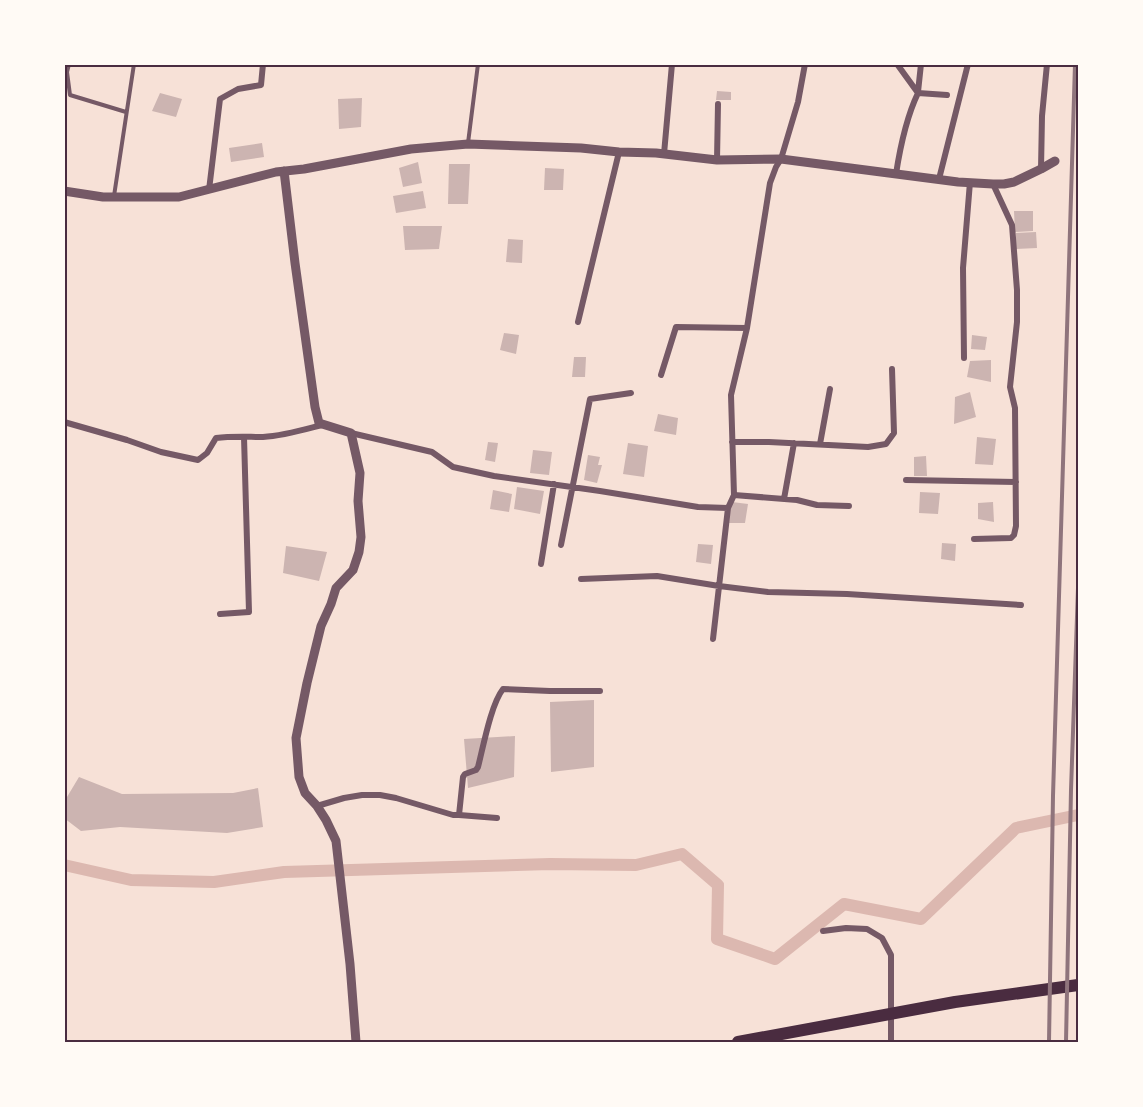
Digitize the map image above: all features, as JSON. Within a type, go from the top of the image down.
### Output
[{"type":"highway","points":[[738,1042],[955,1002],[1078,985]]},
{"type":"street","points":[[209,190],[220,99],[238,89],[261,85],[263,64]]},
{"type":"street","points":[[664,154],[672,64]]},
{"type":"street","points":[[713,639],[728,508],[734,495],[731,395],[747,328],[770,183],[781,159],[798,102],[805,64]]},
{"type":"street","points":[[897,64],[918,93]]},
{"type":"street","points":[[896,174],[913,104],[918,93],[921,64]]},
{"type":"street","points":[[939,179],[968,64]]},
{"type":"street","points":[[1041,170],[1042,116],[1047,64]]},
{"type":"street","points":[[918,93],[947,95]]},
{"type":"street","points":[[717,104],[717,160]]},
{"type":"street","points":[[64,190],[103,197],[179,197],[276,172],[304,170],[411,149],[468,144],[581,148],[717,160],[781,159],[993,184],[1014,182],[1055,162]]},
{"type":"street","points":[[578,322],[619,152]]},
{"type":"street","points":[[284,171],[319,423],[432,452],[453,467],[494,476],[698,507],[728,508]]},
{"type":"street","points":[[964,358],[963,268],[970,182]]},
{"type":"street","points":[[974,539],[1009,539],[1016,526],[1015,408],[1010,387],[1017,322],[1017,290],[1012,225],[993,184]]},
{"type":"street","points":[[661,375],[676,327],[747,328]]},
{"type":"street","points":[[732,442],[868,447],[886,444],[894,433],[892,369]]},
{"type":"street","points":[[820,444],[830,389]]},
{"type":"street","points":[[561,545],[590,399],[632,393]]},
{"type":"street","points":[[64,422],[161,452],[198,460],[207,453],[216,438],[288,434],[324,424]]},
{"type":"street","points":[[351,433],[360,473],[358,501],[361,537],[359,552],[353,570],[336,588],[321,626],[296,738],[298,777],[305,793],[317,806],[336,841],[356,1042]]},
{"type":"street","points":[[220,614],[249,612],[244,436]]},
{"type":"street","points":[[784,499],[794,443]]},
{"type":"street","points":[[906,480],[1016,482]]},
{"type":"street","points":[[541,564],[554,484]]},
{"type":"street","points":[[734,495],[849,507]]},
{"type":"street","points":[[581,579],[657,576],[768,592],[846,594],[1022,605]]},
{"type":"street","points":[[459,815],[463,777],[478,767],[489,724],[499,694],[503,689],[600,691]]},
{"type":"street","points":[[317,806],[344,798],[380,795],[453,814],[497,818]]},
{"type":"street","points":[[823,931],[846,928],[867,929],[882,938],[891,954],[891,1042]]},
{"type":"lane","points":[[69,64],[67,72],[70,95],[126,112]]},
{"type":"lane","points":[[114,197],[134,64]]},
{"type":"lane","points":[[468,144],[477,64]]},
{"type":"building","points":[[717,91],[731,92],[731,100],[716,100]]},
{"type":"building","points":[[160,93],[182,99],[176,117],[152,111]]},
{"type":"building","points":[[362,98],[361,127],[339,129],[338,99]]},
{"type":"building","points":[[262,143],[264,157],[231,162],[229,148]]},
{"type":"building","points":[[418,162],[422,183],[403,187],[399,168]]},
{"type":"building","points":[[449,164],[470,164],[468,204],[448,204]]},
{"type":"building","points":[[545,168],[564,169],[563,190],[544,190]]},
{"type":"building","points":[[423,191],[426,208],[396,213],[393,196]]},
{"type":"building","points":[[1014,211],[1033,211],[1033,231],[1015,232]]},
{"type":"building","points":[[403,226],[442,226],[439,249],[405,250]]},
{"type":"building","points":[[1036,232],[1037,248],[1016,249],[1016,233]]},
{"type":"building","points":[[508,239],[523,240],[522,263],[506,262]]},
{"type":"building","points":[[504,333],[519,335],[516,354],[500,350]]},
{"type":"building","points":[[972,335],[987,337],[985,350],[971,349]]},
{"type":"building","points":[[574,357],[586,357],[585,377],[572,377]]},
{"type":"building","points":[[991,360],[991,382],[967,377],[970,361]]},
{"type":"building","points":[[970,392],[976,417],[954,424],[955,397]]},
{"type":"building","points":[[658,414],[678,418],[676,435],[654,431]]},
{"type":"building","points":[[977,437],[996,439],[993,465],[975,464]]},
{"type":"building","points":[[488,442],[498,443],[495,462],[485,460]]},
{"type":"building","points":[[628,443],[648,446],[644,477],[623,474]]},
{"type":"building","points":[[533,450],[552,452],[549,475],[530,473]]},
{"type":"building","points":[[588,455],[600,457],[598,465],[602,465],[597,483],[584,480]]},
{"type":"building","points":[[926,456],[927,476],[914,476],[914,457]]},
{"type":"building","points":[[517,487],[544,491],[540,514],[514,509]]},
{"type":"building","points":[[493,490],[512,494],[509,512],[490,509]]},
{"type":"building","points":[[920,492],[940,493],[938,514],[919,513]]},
{"type":"building","points":[[732,502],[748,504],[745,523],[729,523]]},
{"type":"building","points":[[993,502],[994,522],[978,519],[978,503]]},
{"type":"building","points":[[942,543],[956,544],[955,561],[941,559]]},
{"type":"building","points":[[698,544],[713,545],[711,564],[696,562]]},
{"type":"building","points":[[286,546],[327,552],[319,581],[283,573]]},
{"type":"building","points":[[594,700],[594,767],[551,772],[550,702]]},
{"type":"building","points":[[515,736],[514,777],[468,788],[464,739]]},
{"type":"building","points":[[79,777],[122,794],[233,793],[258,788],[263,827],[227,833],[120,827],[81,831],[64,818],[64,802]]},
{"type":"waterway","points":[[64,865],[131,880],[214,882],[284,872],[550,864],[636,865],[682,854],[718,885],[717,939],[775,959],[844,904],[921,919],[1016,828],[1078,815]]},
{"type":"railway","points":[[1049,1042],[1053,796],[1075,64]]},
{"type":"railway","points":[[1066,1042],[1078,588]]}]
